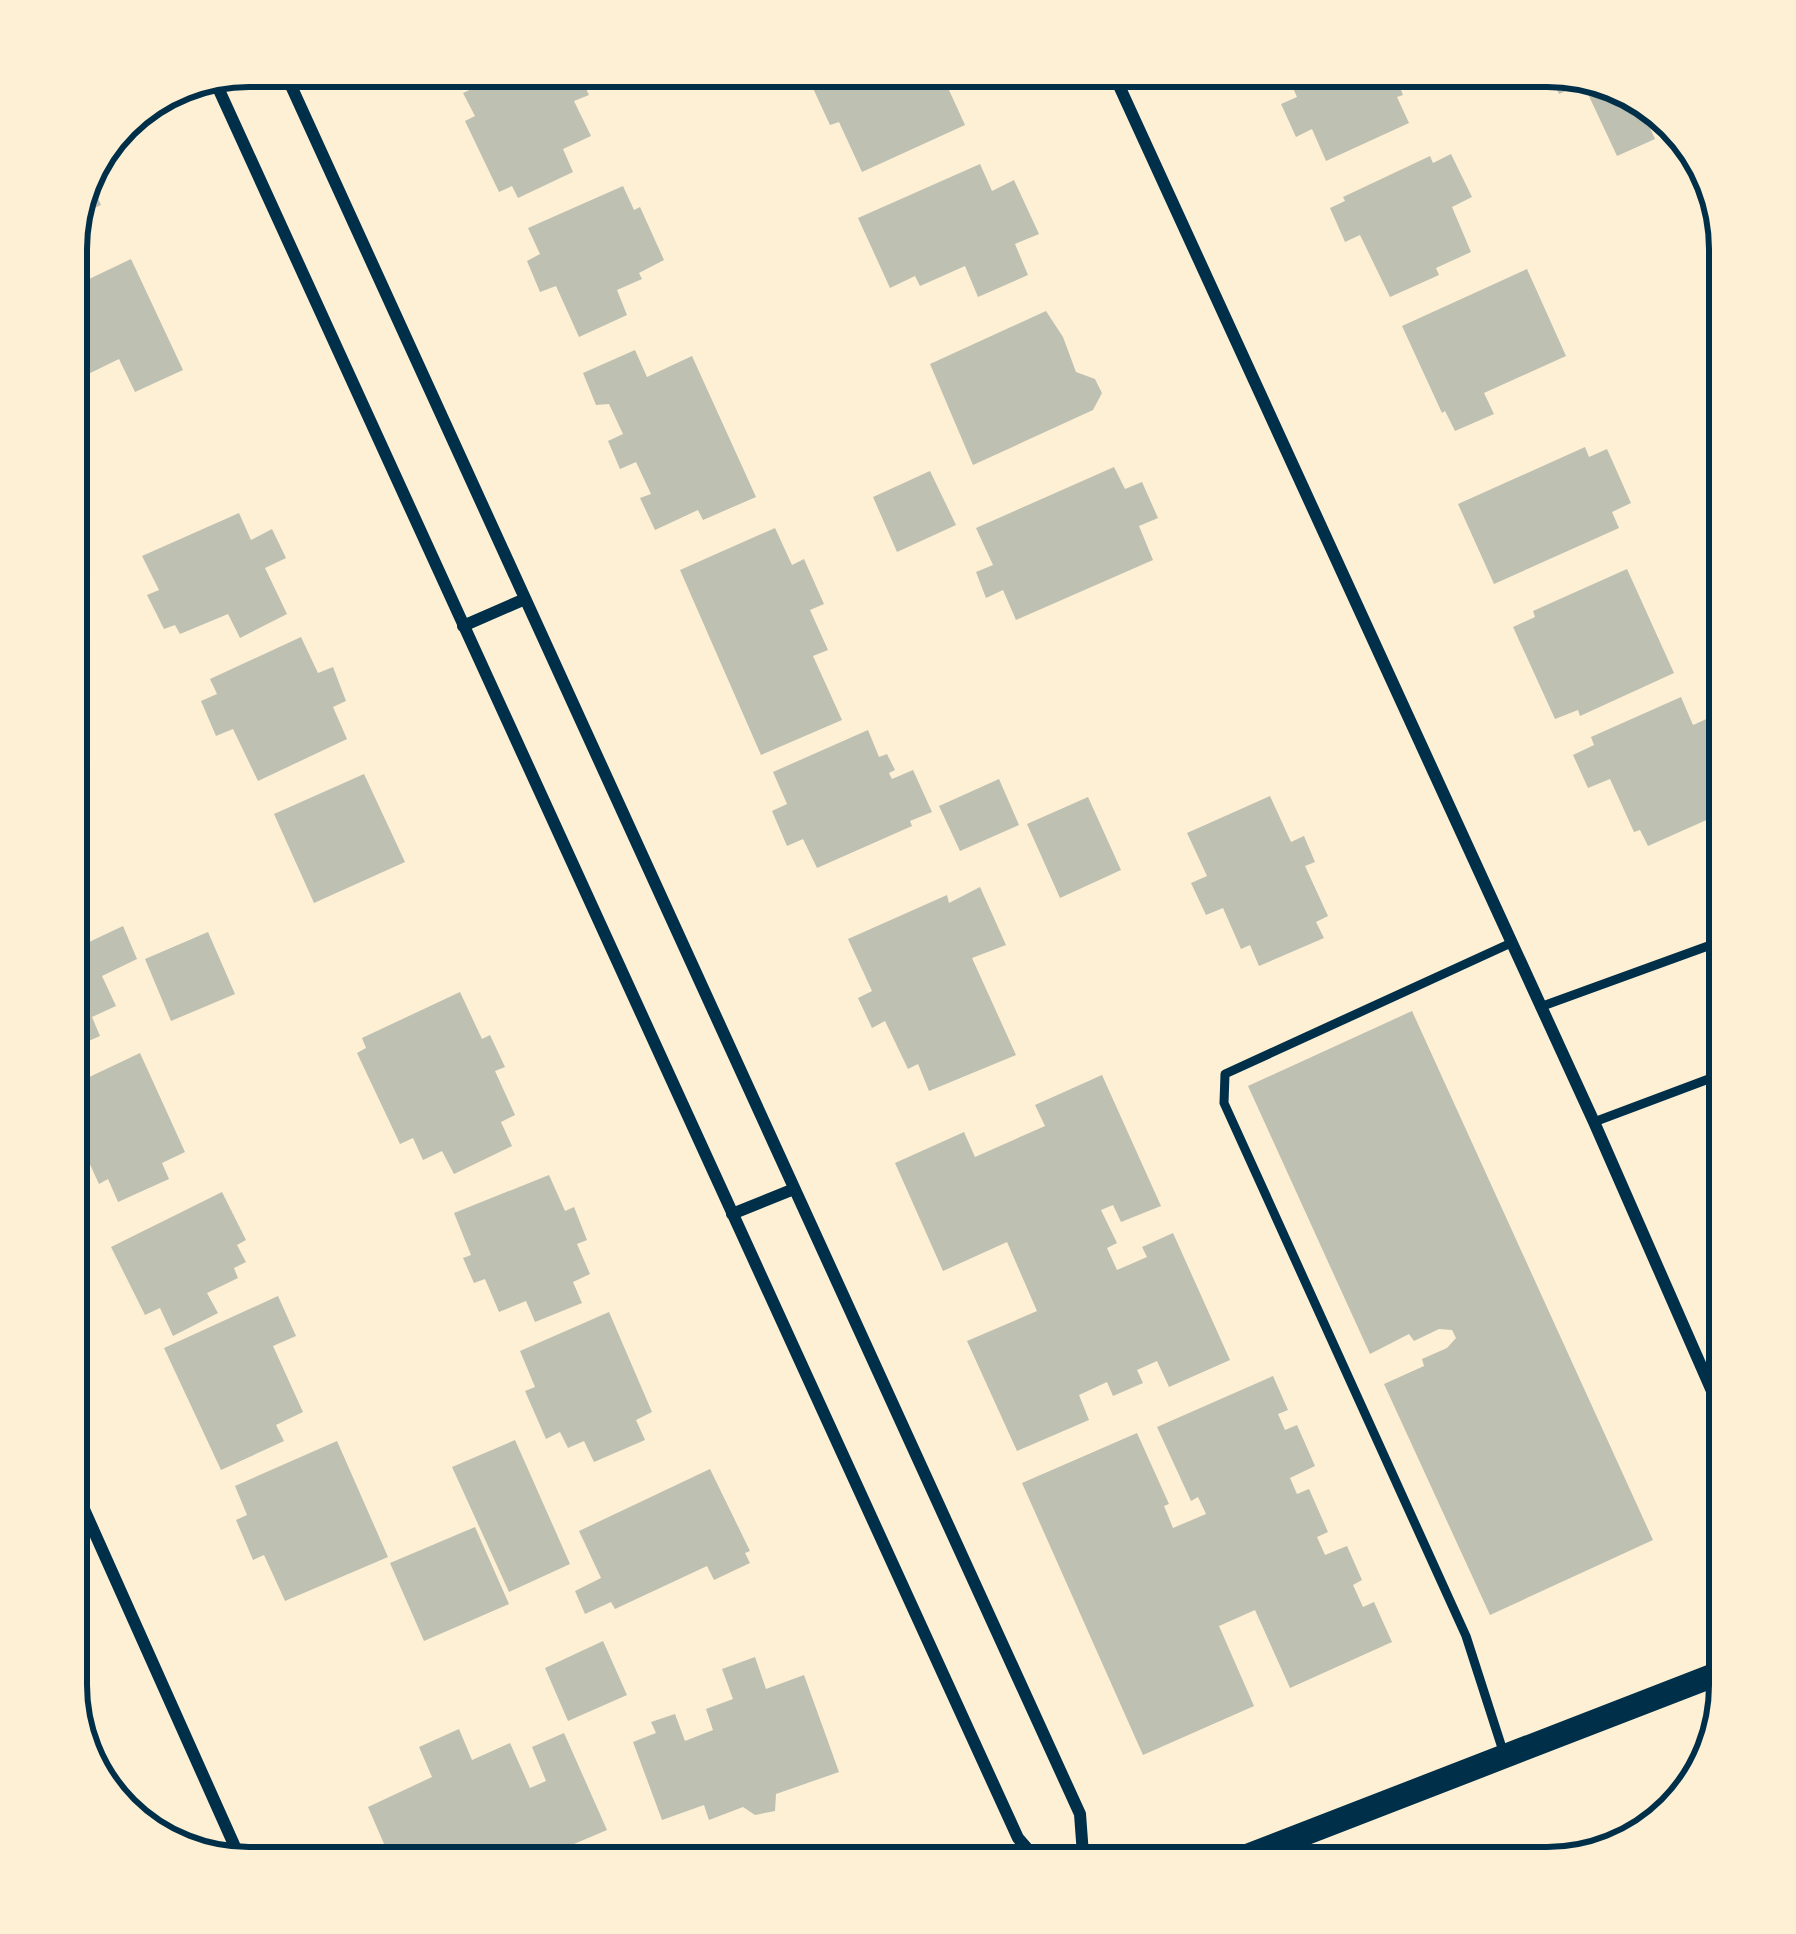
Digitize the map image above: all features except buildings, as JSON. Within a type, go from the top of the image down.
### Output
[{"type":"main road","points":[[1272,1847],[1709,1678]]},
{"type":"street","points":[[292,87],[1080,1814],[1082,1847]]},
{"type":"street","points":[[1120,87],[1594,1122],[1709,1384]]},
{"type":"street","points":[[219,90],[1026,1847]]},
{"type":"street","points":[[463,626],[525,599]]},
{"type":"street","points":[[732,1214],[794,1189]]},
{"type":"street","points":[[87,1515],[235,1846]]},
{"type":"lane","points":[[1506,1759],[1466,1636],[1224,1103],[1225,1074],[1511,943]]},
{"type":"lane","points":[[1540,1007],[1709,946]]},
{"type":"lane","points":[[1594,1122],[1709,1079]]}]
